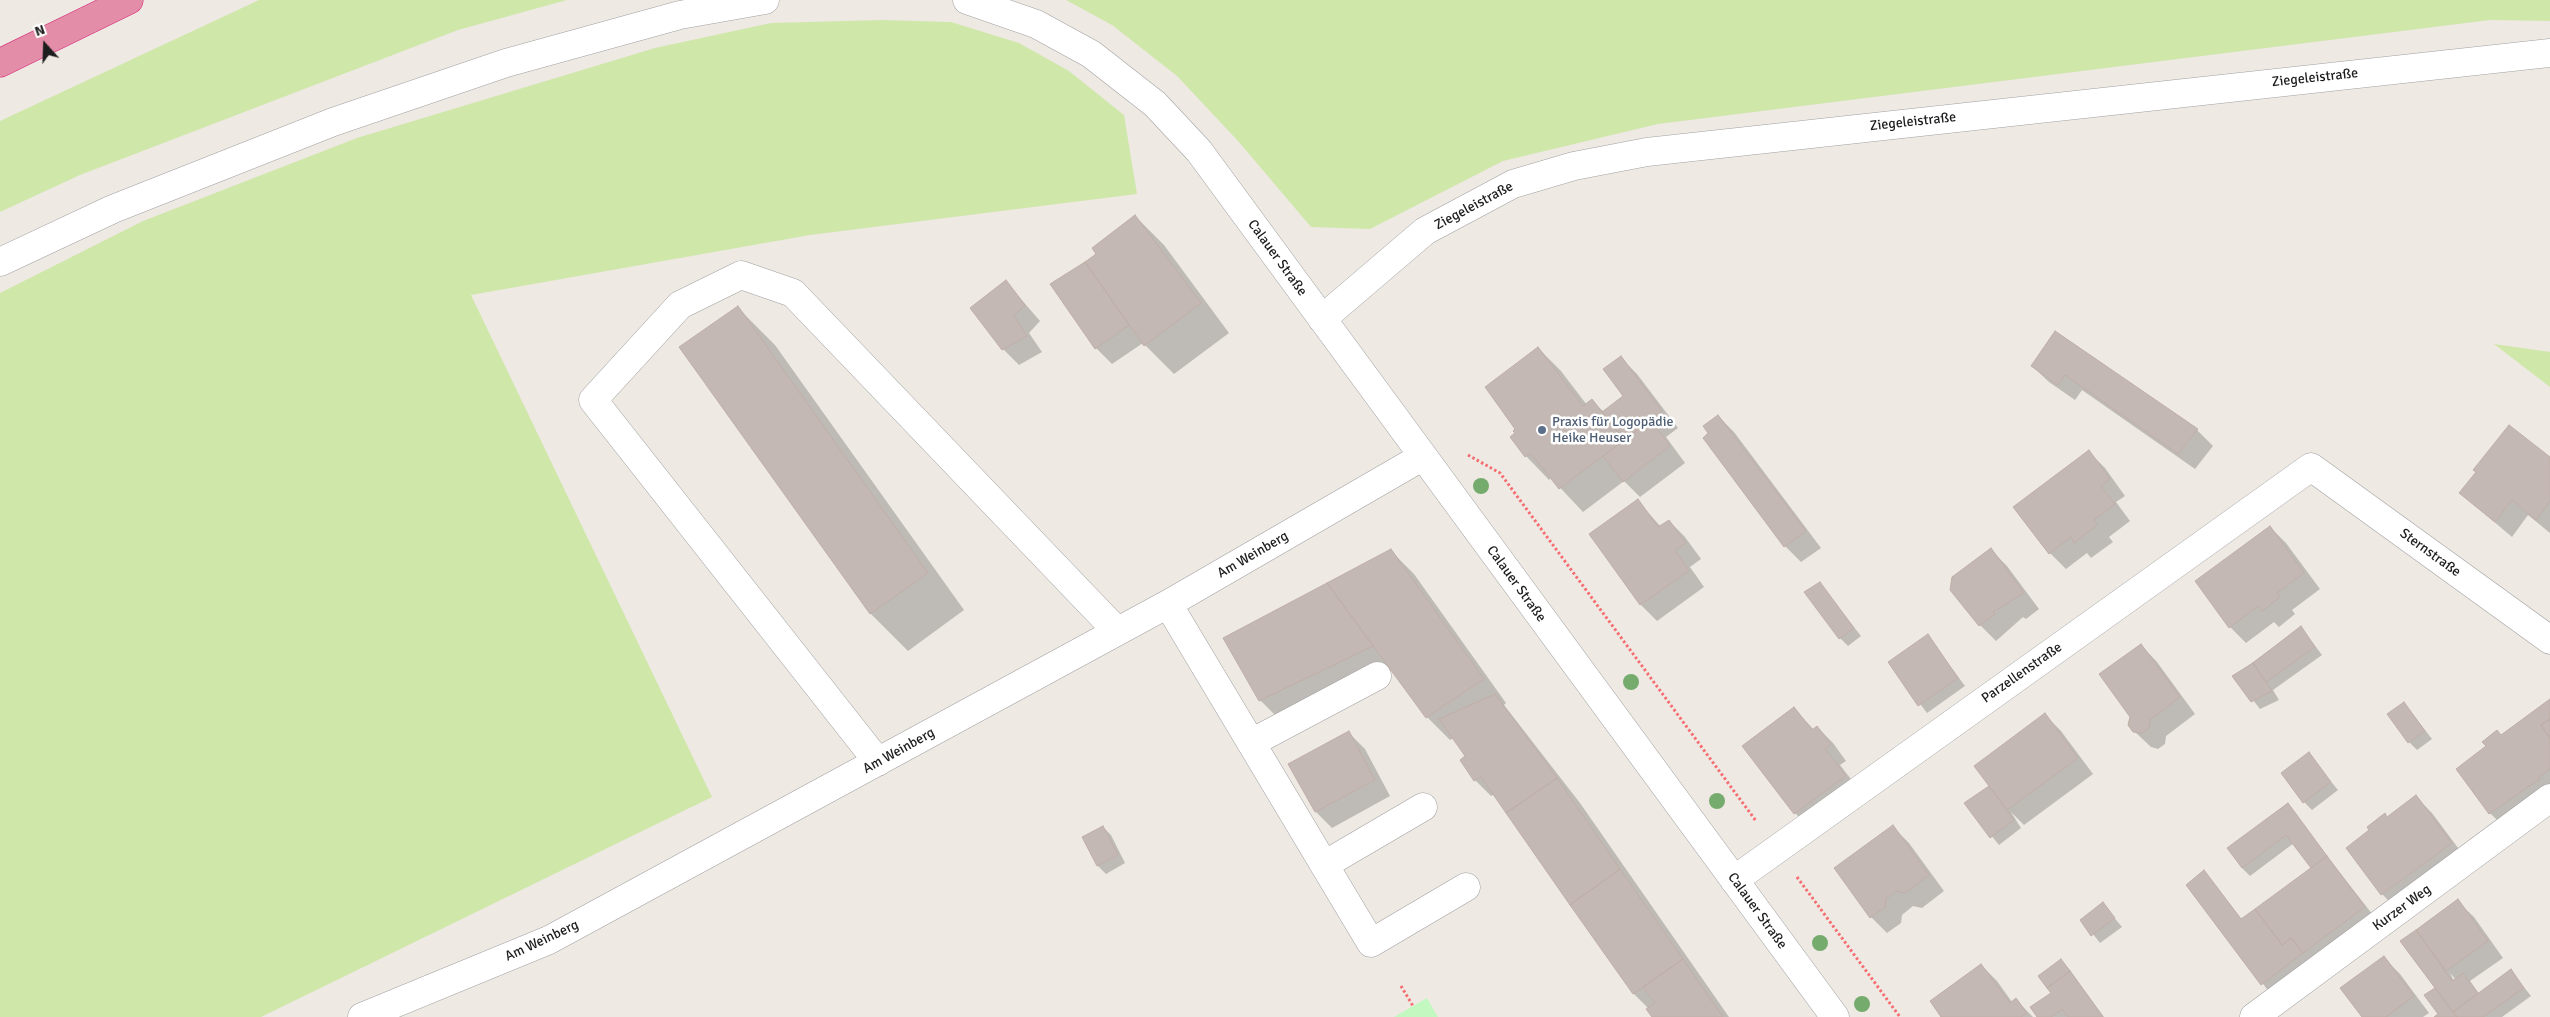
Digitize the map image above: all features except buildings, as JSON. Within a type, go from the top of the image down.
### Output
[{"type":"highway","points":[[0,63],[129,0]]},
{"type":"street","points":[[0,262],[113,209],[315,129],[506,63],[680,15],[765,0]]},
{"type":"street","name":"Calauer Straße","points":[[967,0],[1036,24],[1091,54],[1155,104],[1199,151],[1835,1017]]},
{"type":"street","name":"Ziegeleistraße","points":[[1322,319],[1425,231],[1513,184],[1574,166],[1647,152],[2550,53]]},
{"type":"street","points":[[878,762],[593,400],[680,305],[740,275],[793,293],[1117,631]]},
{"type":"street","name":"Am Weinberg","points":[[362,1017],[549,940],[1168,604],[1422,457]]},
{"type":"street","name":"Parzellenstraße","points":[[1734,880],[1776,848],[2311,467]]},
{"type":"street","name":"Sternstraße","points":[[2311,467],[2550,640]]},
{"type":"street","points":[[1168,604],[1371,944],[1466,887]]},
{"type":"street","points":[[1251,743],[1377,676]]},
{"type":"street","name":"Kurzer Weg","points":[[2254,1017],[2550,798]]},
{"type":"street","points":[[1324,865],[1423,807]]},
{"type":"path","points":[[1422,457],[1450,449],[1469,455],[1500,473],[1900,1017]]},
{"type":"path","points":[[1401,986],[1413,1006]]},
{"type":"green space","points":[[259,0],[567,0],[458,30],[80,175],[0,212],[0,121]]},
{"type":"green space","points":[[1066,0],[2550,0],[2550,21],[2490,20],[1658,124],[1503,161],[1370,229],[1311,227],[1238,141],[1177,76],[1112,25]]},
{"type":"green space","points":[[881,20],[951,22],[1019,43],[1069,71],[1124,115],[1137,194],[810,235],[471,295],[712,797],[261,1017],[0,1017],[0,293],[143,221],[357,138],[655,48],[771,23]]},
{"type":"green space","points":[[2494,344],[2550,352],[2550,387]]},
{"type":"green space","points":[[1427,998],[1438,1017],[1394,1017],[1413,1006]]},
{"type":"place","name":"Praxis für Logopädie Heike Heuser","points":[[1542,430]]}]
